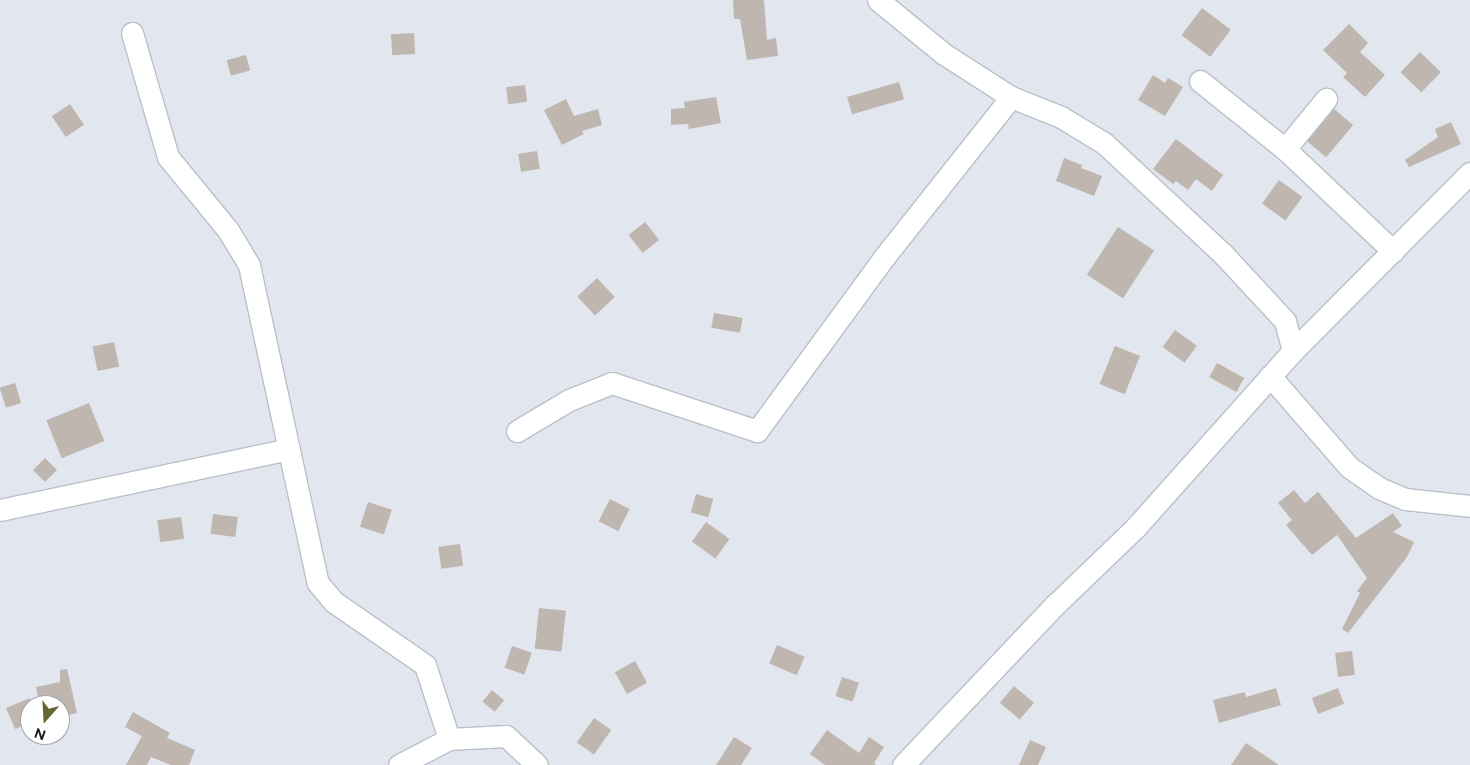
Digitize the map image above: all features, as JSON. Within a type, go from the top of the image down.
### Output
[{"type":"street","points":[[878,0],[944,54],[1011,97],[1061,117],[1104,143],[1222,252],[1285,321],[1293,351]]},
{"type":"street","points":[[132,33],[168,157],[228,230],[249,265],[318,584],[334,602],[425,665],[449,739]]},
{"type":"street","points":[[1200,81],[1285,149],[1393,250]]},
{"type":"street","points":[[517,431],[569,400],[612,383],[757,432],[885,256],[1011,97]]},
{"type":"street","points":[[1285,149],[1326,99]]},
{"type":"street","points":[[903,765],[1056,604],[1136,527],[1293,351],[1470,173]]},
{"type":"street","points":[[1270,376],[1349,467],[1379,488],[1406,499],[1470,506]]},
{"type":"street","points":[[0,510],[289,449]]},
{"type":"street","points":[[399,765],[449,739],[506,736],[537,765]]},
{"type":"building","points":[[733,0],[764,0],[767,40],[776,38],[778,56],[747,60],[740,19],[734,19]]},
{"type":"building","points":[[1202,8],[1231,30],[1210,57],[1182,35]]},
{"type":"building","points":[[1349,24],[1368,43],[1360,52],[1385,75],[1365,97],[1343,77],[1347,73],[1323,50]]},
{"type":"building","points":[[414,33],[415,54],[392,55],[391,34]]},
{"type":"building","points":[[1420,52],[1441,72],[1421,92],[1401,72]]},
{"type":"building","points":[[246,55],[250,70],[231,76],[227,60]]},
{"type":"building","points":[[1153,75],[1165,83],[1168,78],[1183,87],[1165,116],[1138,100]]},
{"type":"building","points":[[899,82],[904,99],[852,114],[847,97]]},
{"type":"building","points":[[525,85],[527,102],[508,104],[506,87]]},
{"type":"building","points":[[716,97],[721,123],[689,129],[688,124],[671,125],[671,109],[685,108],[684,102]]},
{"type":"building","points":[[566,99],[574,116],[598,109],[602,125],[582,131],[584,134],[562,145],[544,110]]},
{"type":"building","points":[[70,104],[84,125],[66,137],[52,116]]},
{"type":"building","points":[[1334,109],[1353,125],[1326,157],[1307,141]]},
{"type":"building","points":[[1451,122],[1461,144],[1409,167],[1405,160],[1438,137],[1435,129]]},
{"type":"building","points":[[1176,139],[1223,175],[1212,191],[1196,179],[1188,190],[1176,181],[1173,184],[1153,169]]},
{"type":"building","points":[[537,151],[540,169],[521,172],[518,154]]},
{"type":"building","points":[[1064,158],[1082,165],[1081,168],[1102,176],[1094,196],[1056,181]]},
{"type":"building","points":[[1279,180],[1302,197],[1285,221],[1262,203]]},
{"type":"building","points":[[645,222],[659,240],[643,253],[628,235]]},
{"type":"building","points":[[1118,227],[1154,250],[1123,298],[1087,275]]},
{"type":"building","points":[[597,278],[615,297],[595,315],[577,296]]},
{"type":"building","points":[[714,313],[743,318],[740,333],[711,328]]},
{"type":"building","points":[[1175,330],[1197,346],[1184,363],[1163,347]]},
{"type":"building","points":[[114,342],[119,366],[98,371],[92,347]]},
{"type":"building","points":[[1115,346],[1140,356],[1125,394],[1100,384]]},
{"type":"building","points":[[1217,363],[1244,378],[1236,392],[1209,377]]},
{"type":"building","points":[[15,383],[21,403],[6,408],[0,388]]},
{"type":"building","points":[[89,403],[104,441],[62,458],[46,420]]},
{"type":"building","points":[[45,458],[57,470],[45,482],[33,470]]},
{"type":"building","points":[[1294,490],[1305,503],[1318,492],[1356,538],[1393,513],[1402,526],[1393,532],[1414,542],[1407,557],[1348,633],[1342,629],[1360,593],[1357,591],[1367,578],[1337,535],[1312,555],[1286,525],[1292,520],[1278,503]]},
{"type":"building","points":[[696,494],[713,499],[708,517],[691,512]]},
{"type":"building","points":[[610,499],[630,509],[618,531],[599,521]]},
{"type":"building","points":[[368,502],[392,510],[384,534],[360,527]]},
{"type":"building","points":[[213,514],[238,517],[235,537],[211,534]]},
{"type":"building","points":[[181,517],[184,539],[160,542],[157,520]]},
{"type":"building","points":[[706,522],[729,539],[715,558],[692,541]]},
{"type":"building","points":[[460,544],[463,566],[441,569],[438,547]]},
{"type":"building","points":[[539,608],[566,611],[562,652],[535,649]]},
{"type":"building","points":[[777,645],[805,657],[797,675],[769,663]]},
{"type":"building","points":[[512,646],[532,653],[524,675],[505,668]]},
{"type":"building","points":[[1352,651],[1355,675],[1338,677],[1335,653]]},
{"type":"building","points":[[635,661],[647,683],[627,694],[615,672]]},
{"type":"building","points":[[67,669],[77,713],[70,715],[70,695],[38,695],[36,687],[60,682],[60,670]]},
{"type":"building","points":[[842,677],[859,683],[853,702],[835,696]]},
{"type":"building","points":[[1014,686],[1034,703],[1020,720],[1000,703]]},
{"type":"building","points":[[1276,688],[1281,705],[1219,723],[1213,700],[1245,692],[1246,697]]},
{"type":"building","points":[[1338,688],[1344,704],[1318,714],[1312,698]]},
{"type":"building","points":[[492,690],[504,700],[495,712],[482,701]]},
{"type":"building","points":[[20,702],[20,727],[15,729],[6,708]]},
{"type":"building","points":[[133,712],[170,733],[167,738],[195,750],[189,765],[171,765],[151,757],[147,765],[126,765],[142,736],[125,727]]},
{"type":"building","points":[[594,718],[611,730],[594,755],[577,743]]},
{"type":"building","points":[[827,730],[859,753],[869,737],[884,747],[874,763],[876,765],[825,765],[810,754]]},
{"type":"building","points":[[734,737],[752,748],[741,765],[716,765]]},
{"type":"building","points":[[1030,740],[1046,747],[1038,765],[1019,765]]},
{"type":"building","points":[[1246,743],[1279,765],[1231,765]]}]
